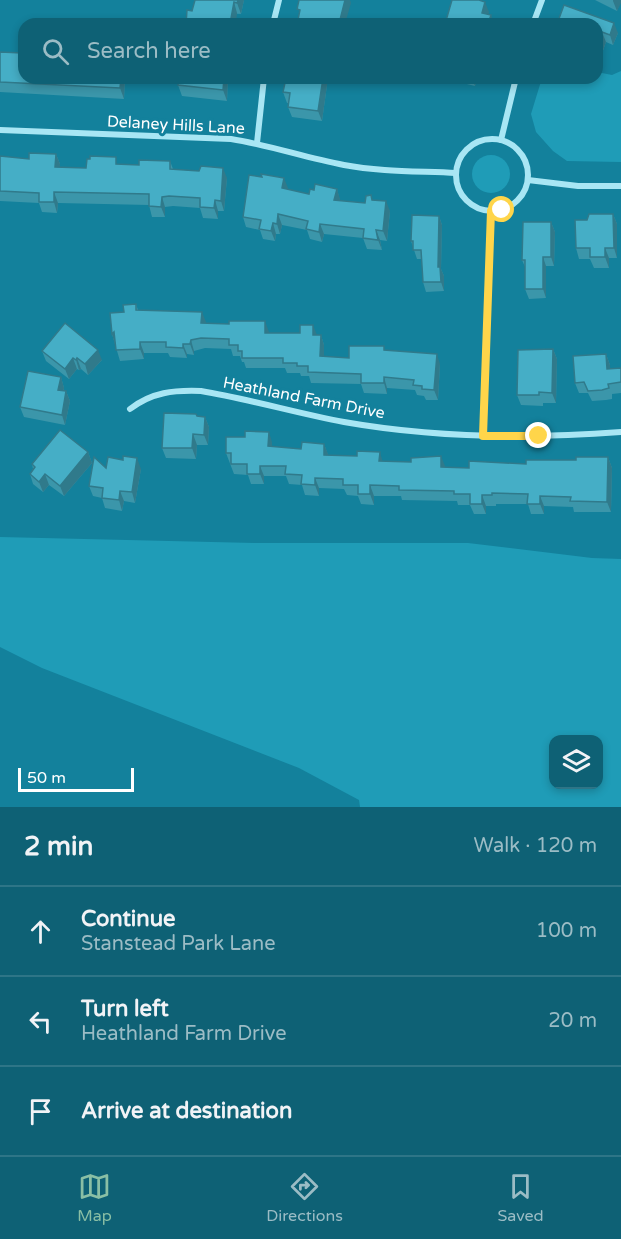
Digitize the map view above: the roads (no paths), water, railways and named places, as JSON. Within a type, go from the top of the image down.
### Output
[{"type":"street","points":[[274,18],[279,0]]},
{"type":"street","points":[[535,18],[542,0]]},
{"type":"street","points":[[257,143],[263,84]]},
{"type":"street","points":[[501,140],[515,84]]},
{"type":"street","name":"Delaney Hills Lane","points":[[0,130],[203,137],[257,143],[346,165],[380,170],[456,173]]},
{"type":"street","points":[[488,139],[501,140],[519,150],[525,159],[528,180],[525,190],[511,206],[491,211],[480,209],[462,195],[457,184],[456,173],[459,160],[476,142],[488,139]]},
{"type":"street","points":[[528,180],[578,186],[621,186]]},
{"type":"street","points":[[483,436],[491,211]]},
{"type":"street","name":"Heathland Farm Drive","points":[[130,409],[144,398],[159,393],[178,390],[201,391],[344,422],[436,433],[539,436],[621,432]]}]
